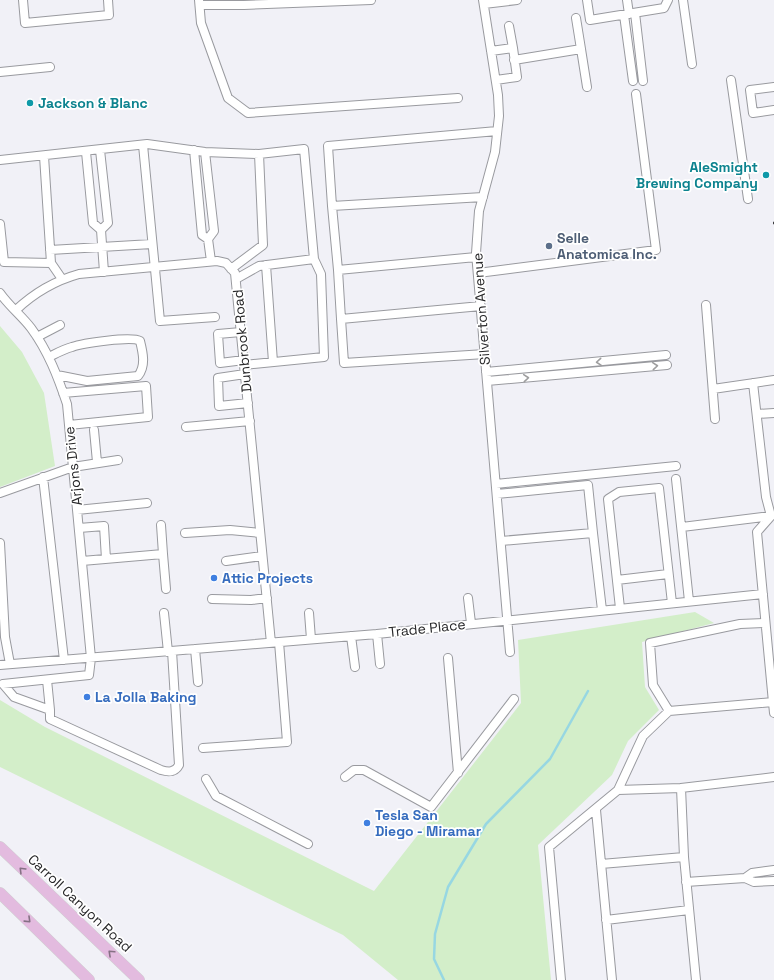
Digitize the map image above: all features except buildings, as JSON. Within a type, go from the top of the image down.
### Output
[{"type":"main road","name":"Carroll Canyon Road","points":[[0,847],[139,980]]},
{"type":"main road","points":[[0,893],[89,980]]},
{"type":"street","points":[[22,0],[25,23],[109,15],[108,0]]},
{"type":"street","points":[[371,0],[244,5],[199,3],[201,23],[228,98],[248,113],[458,98]]},
{"type":"street","points":[[483,2],[517,0]]},
{"type":"street","points":[[587,0],[590,20],[664,8],[668,0]]},
{"type":"street","points":[[628,0],[633,81]]},
{"type":"street","points":[[683,0],[692,64]]},
{"type":"street","name":"Silverton Avenue","points":[[483,2],[496,80],[499,113],[495,152],[479,211],[476,257],[510,652]]},
{"type":"street","points":[[629,14],[643,81]]},
{"type":"street","points":[[576,18],[587,87]]},
{"type":"street","points":[[496,80],[517,77],[509,26]]},
{"type":"street","points":[[491,51],[513,48]]},
{"type":"street","points":[[514,60],[581,49]]},
{"type":"street","points":[[0,72],[50,67]]},
{"type":"street","points":[[731,80],[748,199]]},
{"type":"street","points":[[774,87],[750,90],[753,113],[774,110]]},
{"type":"street","points":[[478,273],[656,250],[636,94]]},
{"type":"street","points":[[485,354],[344,363],[328,146],[497,131]]},
{"type":"street","points":[[143,145],[160,321],[215,318]]},
{"type":"street","points":[[0,160],[143,145],[205,152],[259,154],[304,149],[314,259],[321,274],[324,357],[273,362],[220,363],[218,334],[241,332]]},
{"type":"street","points":[[100,150],[108,223],[100,230]]},
{"type":"street","points":[[194,150],[202,235],[208,239]]},
{"type":"street","points":[[86,152],[93,223],[100,230],[104,272]]},
{"type":"street","points":[[205,152],[214,231],[208,239],[211,261]]},
{"type":"street","points":[[16,310],[32,295],[62,279],[79,274],[211,261],[226,263],[231,268],[263,245],[259,154]]},
{"type":"street","points":[[44,156],[51,263],[62,279]]},
{"type":"street","points":[[332,206],[483,197]]},
{"type":"street","points":[[0,224],[4,262],[51,263]]},
{"type":"street","points":[[50,250],[152,244]]},
{"type":"street","points":[[251,254],[263,266],[273,362]]},
{"type":"street","points":[[338,270],[476,257]]},
{"type":"street","points":[[236,279],[263,266],[314,259]]},
{"type":"street","name":"Dunbrook Road","points":[[203,748],[286,742],[275,642],[267,598],[262,556],[236,279],[231,268]]},
{"type":"street","name":"Arjons Drive","points":[[0,293],[16,310],[37,337],[49,357],[67,404],[91,658]]},
{"type":"street","points":[[341,319],[481,306]]},
{"type":"street","points":[[706,306],[715,419]]},
{"type":"street","points":[[37,337],[60,325]]},
{"type":"street","points":[[49,357],[85,343],[127,339],[136,339],[140,341],[143,355],[143,371],[138,376],[88,381],[57,375]]},
{"type":"street","points":[[486,372],[666,356]]},
{"type":"street","points":[[487,381],[667,365]]},
{"type":"street","points":[[245,374],[218,378],[219,406],[248,403]]},
{"type":"street","points":[[713,389],[774,380]]},
{"type":"street","points":[[753,383],[766,497],[771,516]]},
{"type":"street","points":[[63,392],[146,386],[148,417],[69,425]]},
{"type":"street","points":[[757,414],[774,413]]},
{"type":"street","points":[[186,427],[250,421]]},
{"type":"street","points":[[94,430],[98,462]]},
{"type":"street","points":[[0,493],[73,467],[118,460]]},
{"type":"street","points":[[496,484],[676,466]]},
{"type":"street","points":[[43,477],[64,660]]},
{"type":"street","points":[[676,479],[689,601]]},
{"type":"street","points":[[497,494],[588,485],[602,610]]},
{"type":"street","points":[[620,608],[608,499],[619,492],[659,488],[672,603]]},
{"type":"street","points":[[77,510],[147,503]]},
{"type":"street","points":[[682,527],[771,516]]},
{"type":"street","points":[[771,516],[757,532],[774,713]]},
{"type":"street","points":[[161,525],[166,589]]},
{"type":"street","points":[[79,528],[104,526],[106,558]]},
{"type":"street","points":[[185,533],[230,530],[260,534]]},
{"type":"street","points":[[501,541],[593,533]]},
{"type":"street","points":[[0,543],[2,634],[10,664]]},
{"type":"street","points":[[82,561],[163,554]]},
{"type":"street","points":[[226,561],[262,556]]},
{"type":"street","points":[[617,580],[668,574]]},
{"type":"street","name":"Trade Place","points":[[0,665],[377,634],[471,623],[763,594]]},
{"type":"street","points":[[212,599],[251,600],[267,598]]},
{"type":"street","points":[[468,598],[471,623]]},
{"type":"street","points":[[47,680],[50,719],[161,770],[173,771],[177,769],[179,765],[170,651],[164,613]]},
{"type":"street","points":[[309,613],[311,639]]},
{"type":"street","points":[[669,711],[653,685],[650,643],[740,624],[765,623]]},
{"type":"street","points":[[377,634],[380,664]]},
{"type":"street","points":[[351,636],[354,667]]},
{"type":"street","points":[[195,649],[198,682]]},
{"type":"street","points":[[50,710],[14,697],[3,684],[89,675],[91,658]]},
{"type":"street","points":[[448,658],[458,773]]},
{"type":"street","points":[[345,777],[354,770],[364,770],[431,807],[514,699]]},
{"type":"street","points":[[561,980],[549,847],[596,810],[618,790],[643,736],[669,711],[773,702]]},
{"type":"street","points":[[618,790],[681,788],[774,777]]},
{"type":"street","points":[[206,780],[216,796],[308,844]]},
{"type":"street","points":[[681,788],[686,882],[696,980]]},
{"type":"street","points":[[596,810],[612,980]]},
{"type":"street","points":[[601,864],[684,856]]},
{"type":"street","points":[[745,878],[752,873],[774,870]]},
{"type":"street","points":[[686,882],[745,878],[754,882],[774,881]]},
{"type":"street","points":[[606,920],[689,910]]},
{"type":"green space","points":[[0,326],[22,352],[44,393],[55,466],[0,487]]},
{"type":"green space","points":[[695,612],[714,623],[642,642],[645,687],[659,710],[628,741],[612,775],[538,845],[551,980],[398,980],[343,935],[0,767],[0,700],[45,727],[374,891],[521,703],[518,640]]},
{"type":"waterway","points":[[444,980],[434,959],[435,934],[448,887],[486,824],[550,759],[588,691]]},
{"type":"place","name":"Jackson & Blanc","points":[[30,103]]},
{"type":"place","name":"AleSmight Brewing Company","points":[[766,175]]},
{"type":"place","name":"Selle Anatomica Inc.","points":[[549,246]]},
{"type":"place","name":"Attic Projects","points":[[214,578]]},
{"type":"place","name":"La Jolla Baking","points":[[87,697]]},
{"type":"place","name":"Tesla San Diego - Miramar","points":[[367,823]]}]
